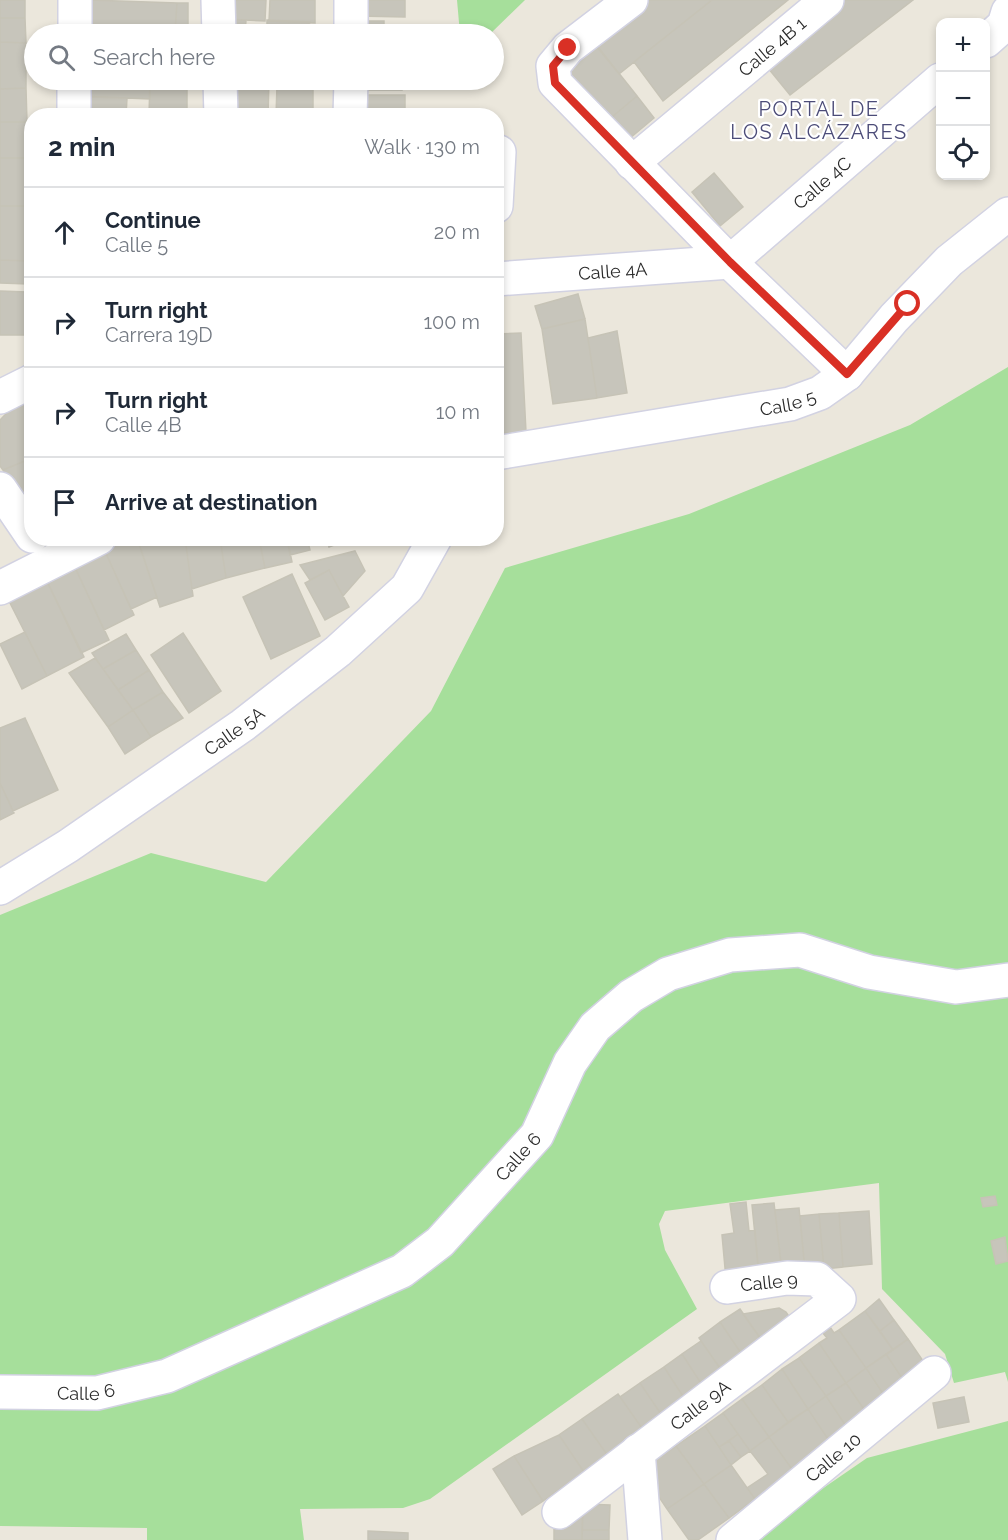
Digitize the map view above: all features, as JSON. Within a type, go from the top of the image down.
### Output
[{"type":"street","points":[[75,0],[75,24]]},
{"type":"street","points":[[218,0],[219,24]]},
{"type":"street","points":[[351,0],[351,24]]},
{"type":"street","points":[[631,0],[568,48],[553,66],[555,83],[730,262],[847,374]]},
{"type":"street","name":"Calle 4B 1","points":[[632,163],[827,0]]},
{"type":"street","name":"Calle 4C","points":[[730,262],[936,83]]},
{"type":"street","points":[[74,90],[74,108]]},
{"type":"street","points":[[220,90],[220,108]]},
{"type":"street","points":[[350,108],[351,90]]},
{"type":"street","name":"Calle 5","points":[[504,452],[790,404],[820,393],[847,374],[894,318],[949,261],[1008,214]]},
{"type":"street","name":"Calle 4A","points":[[504,278],[730,262]]},
{"type":"street","points":[[0,397],[24,385]]},
{"type":"street","points":[[0,489],[24,525]]},
{"type":"street","points":[[0,588],[38,546]]},
{"type":"street","name":"Calle 5A","points":[[0,888],[68,846],[243,725],[338,651],[407,588],[431,546]]},
{"type":"street","name":"Calle 6","points":[[0,1392],[97,1393],[167,1376],[402,1271],[440,1242],[537,1136],[570,1063],[596,1027],[631,996],[668,974],[730,955],[800,950],[869,972],[956,987],[1008,980]]},
{"type":"street","name":"Calle 9","points":[[727,1287],[787,1278],[818,1279],[839,1299]]},
{"type":"street","name":"Calle 9A","points":[[559,1512],[839,1299]]},
{"type":"street","name":"Calle 10","points":[[733,1540],[934,1373]]},
{"type":"street","points":[[639,1451],[645,1540]]},
{"type":"green space","points":[[457,0],[525,0],[500,24],[459,24]]},
{"type":"green space","points":[[1008,367],[1008,1382],[1005,1372],[954,1383],[945,1354],[882,1289],[879,1183],[665,1211],[659,1224],[665,1250],[697,1309],[430,1499],[403,1508],[300,1509],[304,1540],[147,1540],[147,1528],[0,1526],[0,915],[151,853],[266,882],[431,711],[505,568],[689,514],[910,425]]},
{"type":"green space","points":[[1008,1421],[1008,1540],[760,1540],[787,1513],[867,1458]]},
{"type":"building","points":[[0,0],[25,0],[25,18],[0,18]]},
{"type":"building","points":[[90,0],[177,3],[176,24],[81,24]]},
{"type":"building","points":[[221,0],[266,0],[265,21],[222,19]]},
{"type":"building","points":[[270,0],[315,0],[315,23],[269,21]]},
{"type":"building","points":[[357,0],[405,0],[405,17],[357,16]]},
{"type":"building","points":[[645,0],[712,0],[619,74],[593,42]]},
{"type":"building","points":[[712,0],[788,0],[663,101],[634,62]]},
{"type":"building","points":[[839,0],[913,0],[790,95],[764,63]]},
{"type":"building","points":[[177,3],[188,3],[188,24],[176,24]]},
{"type":"building","points":[[0,18],[25,18],[24,43],[0,42]]},
{"type":"building","points":[[222,19],[246,20],[246,24],[222,24]]},
{"type":"building","points":[[267,20],[310,22],[310,24],[267,24]]},
{"type":"building","points":[[358,21],[384,21],[384,24],[358,24]]},
{"type":"building","points":[[0,42],[24,43],[24,88],[0,89]]},
{"type":"building","points":[[598,47],[637,96],[606,122],[566,72]]},
{"type":"building","points":[[24,88],[26,90],[24,122],[0,122],[0,89]]},
{"type":"building","points":[[78,90],[150,90],[150,99],[78,96]]},
{"type":"building","points":[[150,90],[187,90],[187,108],[149,108]]},
{"type":"building","points":[[224,90],[269,90],[268,108],[223,108]]},
{"type":"building","points":[[277,90],[313,90],[313,108],[276,108]]},
{"type":"building","points":[[358,95],[405,95],[405,108],[357,108]]},
{"type":"building","points":[[637,96],[654,118],[623,144],[606,122]]},
{"type":"building","points":[[90,97],[127,98],[126,108],[89,108]]},
{"type":"building","points":[[0,122],[24,122],[24,158],[0,158]]},
{"type":"building","points":[[0,158],[24,158],[24,206],[0,206]]},
{"type":"building","points":[[714,173],[743,207],[720,226],[692,192]]},
{"type":"building","points":[[0,206],[24,206],[24,261],[0,260]]},
{"type":"building","points":[[0,260],[24,261],[24,284],[0,283]]},
{"type":"building","points":[[0,291],[24,292],[24,335],[0,335]]},
{"type":"building","points":[[578,294],[585,319],[542,329],[535,306]]},
{"type":"building","points":[[585,319],[597,398],[553,404],[542,329]]},
{"type":"building","points":[[617,331],[627,393],[597,398],[588,338]]},
{"type":"building","points":[[521,333],[526,432],[504,433],[504,334]]},
{"type":"building","points":[[24,395],[24,461],[3,470],[0,466],[0,420]]},
{"type":"building","points":[[24,461],[24,506],[3,470]]},
{"type":"building","points":[[111,546],[140,546],[157,597],[131,609],[104,549]]},
{"type":"building","points":[[140,546],[186,546],[193,596],[160,607]]},
{"type":"building","points":[[186,546],[221,546],[226,578],[192,589]]},
{"type":"building","points":[[221,546],[261,546],[265,568],[226,578]]},
{"type":"building","points":[[261,546],[289,546],[292,562],[265,568]]},
{"type":"building","points":[[288,546],[309,546],[310,550],[290,555]]},
{"type":"building","points":[[104,549],[134,615],[104,630],[73,563]]},
{"type":"building","points":[[355,551],[365,571],[343,596],[329,570],[310,580],[300,565]]},
{"type":"building","points":[[73,563],[109,640],[81,653],[45,577]]},
{"type":"building","points":[[329,570],[349,607],[325,620],[305,583]]},
{"type":"building","points":[[292,574],[320,636],[271,659],[243,597]]},
{"type":"building","points":[[45,577],[84,657],[47,676],[6,595]]},
{"type":"building","points":[[25,632],[47,676],[22,689],[0,644]]},
{"type":"building","points":[[183,633],[221,691],[189,713],[151,655]]},
{"type":"building","points":[[126,634],[136,650],[103,669],[92,653]]},
{"type":"building","points":[[136,650],[149,670],[118,690],[103,669]]},
{"type":"building","points":[[95,658],[133,710],[108,727],[69,673]]},
{"type":"building","points":[[149,670],[163,692],[133,710],[118,690]]},
{"type":"building","points":[[163,692],[183,718],[151,737],[133,710]]},
{"type":"building","points":[[133,710],[151,737],[125,754],[108,727]]},
{"type":"building","points":[[25,718],[58,790],[13,811],[0,783],[0,728]]},
{"type":"building","points":[[0,783],[14,813],[0,820]]},
{"type":"building","points":[[995,1196],[997,1205],[983,1207],[981,1198]]},
{"type":"building","points":[[746,1202],[749,1231],[755,1230],[759,1276],[726,1279],[722,1235],[734,1233],[730,1204]]},
{"type":"building","points":[[774,1203],[782,1273],[759,1276],[752,1205]]},
{"type":"building","points":[[799,1208],[805,1271],[782,1273],[775,1210]]},
{"type":"building","points":[[869,1211],[872,1264],[843,1267],[839,1213]]},
{"type":"building","points":[[839,1213],[843,1267],[824,1269],[819,1214]]},
{"type":"building","points":[[819,1214],[824,1269],[805,1271],[800,1216]]},
{"type":"building","points":[[1005,1237],[1008,1261],[996,1264],[991,1241]]},
{"type":"building","points":[[879,1299],[894,1320],[880,1331],[865,1311]]},
{"type":"building","points":[[779,1308],[790,1318],[765,1345],[743,1314]]},
{"type":"building","points":[[740,1309],[765,1345],[745,1359],[720,1322]]},
{"type":"building","points":[[865,1311],[893,1350],[866,1368],[839,1330]]},
{"type":"building","points":[[894,1320],[908,1339],[893,1350],[880,1331]]},
{"type":"building","points":[[720,1322],[745,1359],[724,1374],[699,1338]]},
{"type":"building","points":[[830,1327],[834,1333],[839,1330],[866,1368],[846,1383],[819,1343],[827,1338],[822,1332]]},
{"type":"building","points":[[908,1339],[932,1374],[910,1390],[886,1354]]},
{"type":"building","points":[[701,1341],[724,1374],[704,1388],[682,1354]]},
{"type":"building","points":[[819,1343],[846,1383],[826,1396],[799,1358]]},
{"type":"building","points":[[682,1354],[704,1388],[686,1401],[664,1367]]},
{"type":"building","points":[[886,1354],[910,1390],[890,1404],[866,1368]]},
{"type":"building","points":[[799,1358],[826,1396],[808,1409],[782,1369]]},
{"type":"building","points":[[664,1367],[686,1401],[663,1417],[640,1383]]},
{"type":"building","points":[[866,1368],[890,1404],[870,1418],[846,1383]]},
{"type":"building","points":[[782,1369],[808,1409],[788,1422],[762,1385]]},
{"type":"building","points":[[640,1383],[663,1417],[644,1431],[620,1397]]},
{"type":"building","points":[[846,1383],[870,1418],[850,1432],[826,1396]]},
{"type":"building","points":[[762,1385],[788,1422],[769,1437],[742,1399]]},
{"type":"building","points":[[618,1394],[644,1431],[608,1456],[582,1419]]},
{"type":"building","points":[[826,1396],[850,1432],[832,1445],[808,1409]]},
{"type":"building","points":[[964,1397],[969,1422],[938,1428],[933,1403]]},
{"type":"building","points":[[742,1399],[769,1437],[750,1451],[723,1413]]},
{"type":"building","points":[[808,1409],[832,1445],[794,1472],[769,1437]]},
{"type":"building","points":[[723,1413],[738,1434],[719,1447],[705,1426]]},
{"type":"building","points":[[582,1419],[608,1456],[584,1472],[559,1435]]},
{"type":"building","points":[[705,1426],[731,1465],[704,1484],[676,1446]]},
{"type":"building","points":[[738,1434],[750,1451],[741,1457],[729,1441]]},
{"type":"building","points":[[559,1435],[584,1472],[543,1501],[514,1456]]},
{"type":"building","points":[[769,1437],[794,1472],[755,1499],[747,1488],[768,1474],[750,1451]]},
{"type":"building","points":[[729,1441],[741,1457],[731,1465],[719,1447]]},
{"type":"building","points":[[676,1446],[704,1484],[667,1509],[641,1470]]},
{"type":"building","points":[[514,1456],[543,1501],[522,1515],[493,1469]]},
{"type":"building","points":[[731,1465],[755,1499],[729,1518],[704,1484]]},
{"type":"building","points":[[704,1484],[729,1518],[698,1540],[689,1540],[667,1509]]},
{"type":"building","points":[[583,1504],[610,1505],[609,1530],[582,1530]]},
{"type":"building","points":[[570,1510],[583,1510],[582,1540],[554,1540],[554,1527],[569,1527]]},
{"type":"building","points":[[582,1530],[609,1530],[609,1540],[582,1540]]},
{"type":"building","points":[[368,1531],[408,1533],[408,1540],[368,1540]]},
{"type":"district","name":"PORTAL DE LOS ALCÁZARES","points":[[819,120]]},
{"type":"route","points":[[568,48],[553,66],[555,83],[730,262],[847,374],[908,304]]}]
